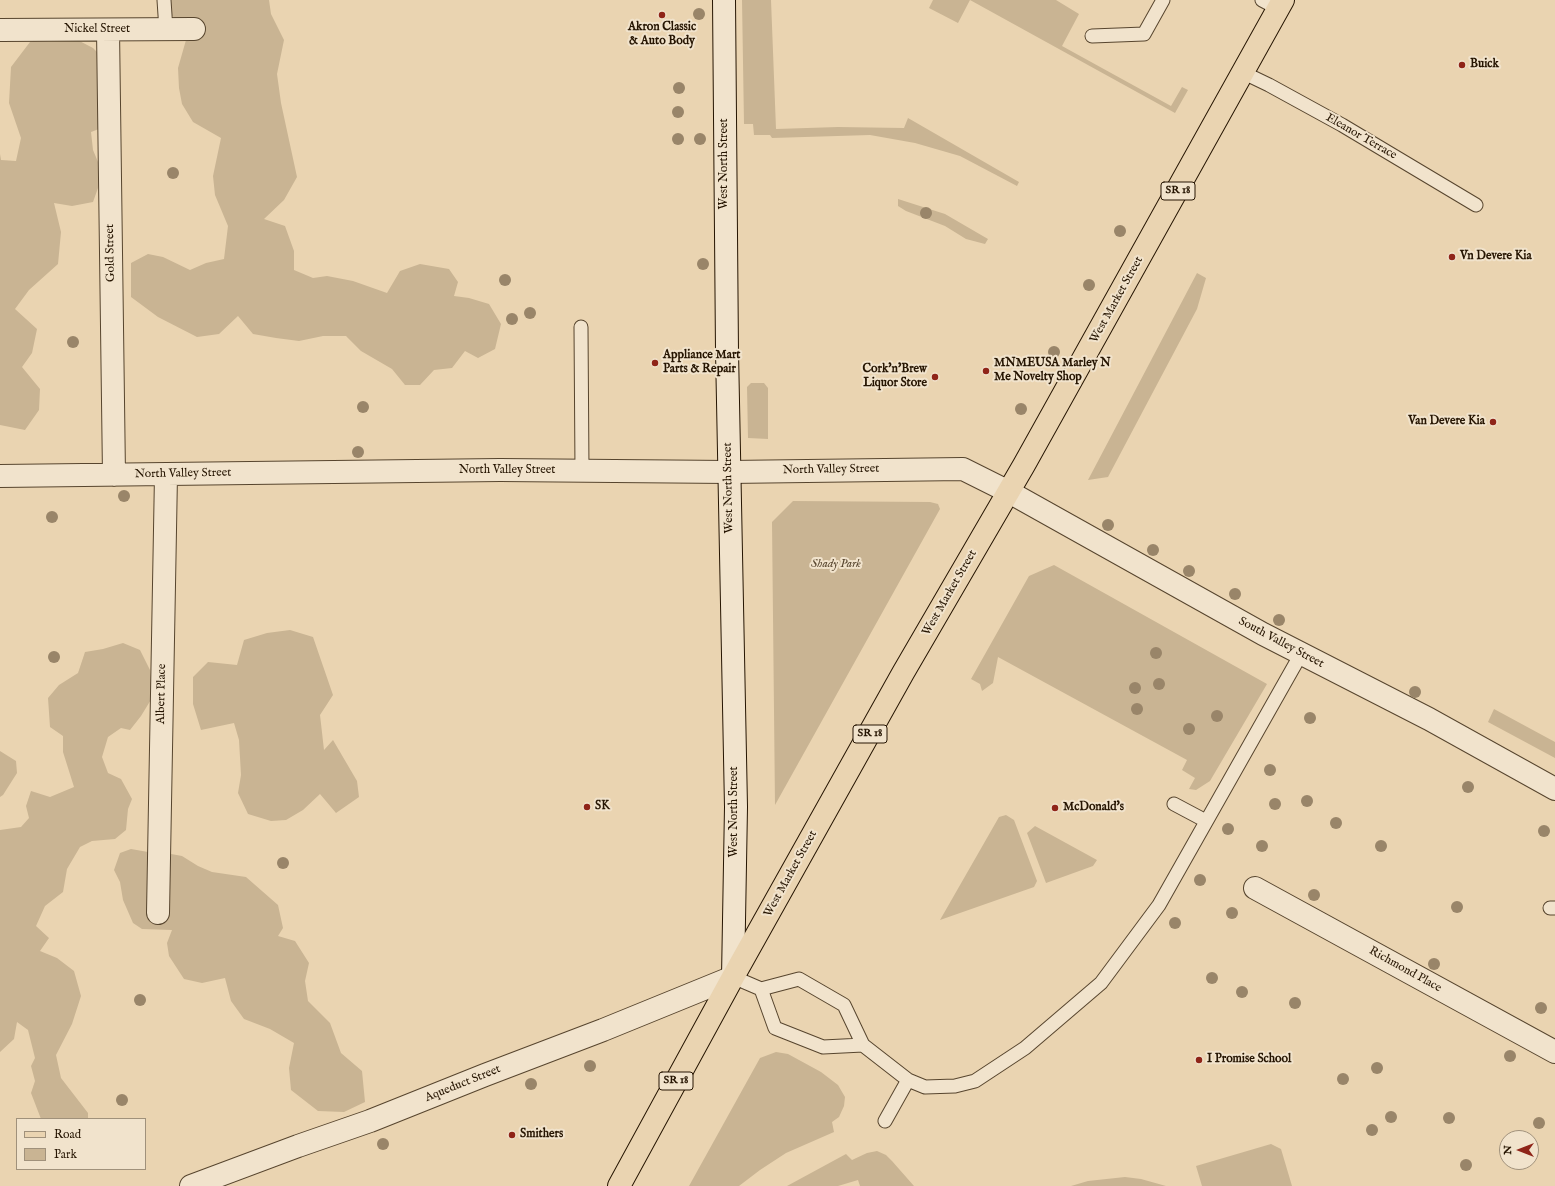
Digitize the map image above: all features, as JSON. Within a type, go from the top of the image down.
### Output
[{"type":"main road","name":"West Market Street","points":[[619,1186],[733,977],[903,673],[1009,492],[1244,73],[1275,3]]},
{"type":"street","name":"West North Street","points":[[724,0],[729,472],[736,807],[733,977]]},
{"type":"street","name":"Nickel Street","points":[[0,30],[194,30]]},
{"type":"street","name":"Gold Street","points":[[108,30],[114,475]]},
{"type":"street","name":"North Valley Street","points":[[0,476],[500,470],[729,472],[963,468],[1009,492]]},
{"type":"street","name":"Albert Place","points":[[158,913],[166,475]]},
{"type":"street","name":"South Valley Street","points":[[1009,492],[1263,634],[1429,719],[1555,789]]},
{"type":"street","name":"Richmond Place","points":[[1255,888],[1555,1052]]},
{"type":"street","name":"Aqueduct Street","points":[[191,1186],[370,1121],[603,1030],[733,977]]},
{"type":"lane","points":[[164,0],[166,30]]},
{"type":"lane","points":[[1092,36],[1144,34],[1163,0]]},
{"type":"lane","name":"Eleanor Terrace","points":[[1244,73],[1269,85],[1342,126],[1476,205]]},
{"type":"lane","points":[[581,327],[582,471]]},
{"type":"lane","points":[[733,977],[761,989],[799,979],[844,1005],[863,1045],[908,1080],[925,1087],[955,1086],[975,1080],[1025,1048],[1100,983],[1159,905],[1302,654]]},
{"type":"lane","points":[[1174,804],[1206,821]]},
{"type":"lane","points":[[761,989],[776,1028],[823,1047],[863,1045]]},
{"type":"lane","points":[[885,1121],[908,1080]]},
{"type":"green space","points":[[162,0],[269,0],[271,14],[284,40],[277,74],[281,103],[297,177],[284,200],[264,219],[285,226],[294,251],[294,270],[313,278],[327,276],[353,281],[387,293],[400,271],[420,264],[449,269],[458,282],[454,296],[469,298],[489,304],[501,324],[495,349],[478,358],[465,351],[452,368],[434,370],[420,385],[405,385],[392,369],[361,351],[346,336],[323,336],[299,341],[253,334],[238,316],[219,334],[197,337],[158,317],[131,297],[131,263],[148,254],[163,257],[190,270],[206,263],[224,259],[228,226],[215,195],[213,176],[221,138],[193,122],[182,104],[179,88],[178,68],[186,40],[182,24],[160,6]]},
{"type":"green space","points":[[742,0],[771,0],[776,129],[838,127],[904,128],[908,118],[1019,182],[1017,186],[960,156],[915,143],[870,135],[772,138],[770,135],[754,135],[753,124],[744,124]]},
{"type":"green space","points":[[933,0],[970,0],[958,23],[929,8]]},
{"type":"green space","points":[[970,0],[1056,0],[1079,14],[1062,46],[1171,106],[1182,87],[1188,90],[1175,113]]},
{"type":"green space","points":[[64,33],[93,48],[104,59],[99,129],[91,132],[93,150],[103,174],[93,202],[72,206],[54,203],[61,232],[58,264],[29,290],[15,309],[37,329],[32,353],[22,367],[40,389],[39,410],[25,430],[0,425],[0,154],[1,160],[16,161],[21,138],[9,103],[11,67],[30,42]]},
{"type":"green space","points":[[898,199],[945,214],[988,239],[985,244],[966,239],[945,226],[906,211],[898,206]]},
{"type":"green space","points":[[1197,273],[1206,278],[1197,309],[1108,477],[1088,480]]},
{"type":"green space","points":[[751,383],[764,383],[768,388],[768,439],[748,438],[747,387]]},
{"type":"green space","name":"Shady Park","points":[[793,501],[930,502],[938,504],[940,509],[775,805],[772,522]]},
{"type":"green space","points":[[1054,565],[1267,684],[1210,781],[1196,790],[1189,789],[1195,778],[1182,770],[1187,760],[998,657],[993,683],[982,691],[980,684],[971,679],[1029,576]]},
{"type":"green space","points":[[290,630],[313,637],[333,695],[320,715],[324,750],[333,740],[357,781],[359,797],[336,813],[320,794],[303,810],[286,820],[271,821],[248,814],[238,793],[241,775],[239,740],[234,723],[201,730],[193,704],[193,677],[208,662],[237,665],[244,640],[267,633]]},
{"type":"green space","points":[[123,643],[140,650],[150,670],[152,698],[130,730],[121,728],[108,737],[102,757],[108,773],[121,779],[132,799],[128,809],[126,830],[115,839],[92,841],[80,847],[67,869],[63,892],[45,906],[36,926],[49,938],[40,951],[57,958],[74,971],[81,996],[72,1024],[56,1055],[61,1078],[88,1113],[88,1118],[41,1118],[31,1093],[35,1081],[31,1066],[35,1058],[28,1030],[17,1022],[14,1039],[0,1052],[0,830],[21,827],[29,818],[26,806],[31,791],[50,797],[74,787],[63,752],[63,736],[50,727],[48,698],[59,685],[78,673],[85,652],[103,649]]},
{"type":"green space","points":[[1494,709],[1555,742],[1555,758],[1488,722]]},
{"type":"green space","points":[[0,751],[16,761],[17,773],[3,795],[0,797]]},
{"type":"green space","points":[[1006,815],[1014,820],[1037,881],[1034,887],[940,920],[999,817]]},
{"type":"green space","points":[[1035,826],[1097,860],[1093,866],[1046,883],[1027,833]]},
{"type":"green space","points":[[131,849],[148,852],[164,861],[171,854],[182,856],[198,866],[212,872],[246,877],[278,905],[283,928],[278,936],[295,941],[309,963],[305,981],[308,1001],[330,1023],[341,1053],[362,1071],[365,1102],[344,1112],[318,1111],[291,1090],[289,1068],[294,1043],[270,1029],[244,1019],[231,1001],[225,978],[202,983],[184,979],[169,956],[167,943],[172,930],[142,929],[133,923],[123,900],[120,882],[114,870],[120,853]]},
{"type":"green space","points":[[776,1052],[788,1054],[821,1072],[838,1085],[845,1097],[844,1106],[839,1117],[832,1122],[834,1132],[786,1153],[739,1186],[689,1186],[760,1058]]},
{"type":"green space","points":[[1271,1144],[1281,1149],[1292,1186],[1202,1186],[1196,1166]]},
{"type":"green space","points":[[877,1151],[886,1155],[914,1186],[860,1186],[858,1180],[838,1186],[787,1186],[846,1154],[852,1160],[867,1153]]},
{"type":"green space","points":[[1125,1177],[1141,1179],[1166,1186],[1071,1186],[1088,1181]]},
{"type":"place","name":"Akron Classic & Auto Body","points":[[662,15]]},
{"type":"place","name":"Buick","points":[[1462,65]]},
{"type":"place","name":"Vn Devere Kia","points":[[1452,257]]},
{"type":"place","name":"Appliance Mart Parts & Repair","points":[[655,363]]},
{"type":"place","name":"MNMEUSA Marley N Me Novelty Shop","points":[[986,371]]},
{"type":"place","name":"Cork'n'Brew Liquor Store","points":[[935,377]]},
{"type":"place","name":"Van Devere Kia","points":[[1493,422]]},
{"type":"place","name":"SK","points":[[587,807]]},
{"type":"place","name":"McDonald's","points":[[1055,808]]},
{"type":"place","name":"I Promise School","points":[[1199,1060]]},
{"type":"place","name":"Smithers","points":[[512,1135]]}]
